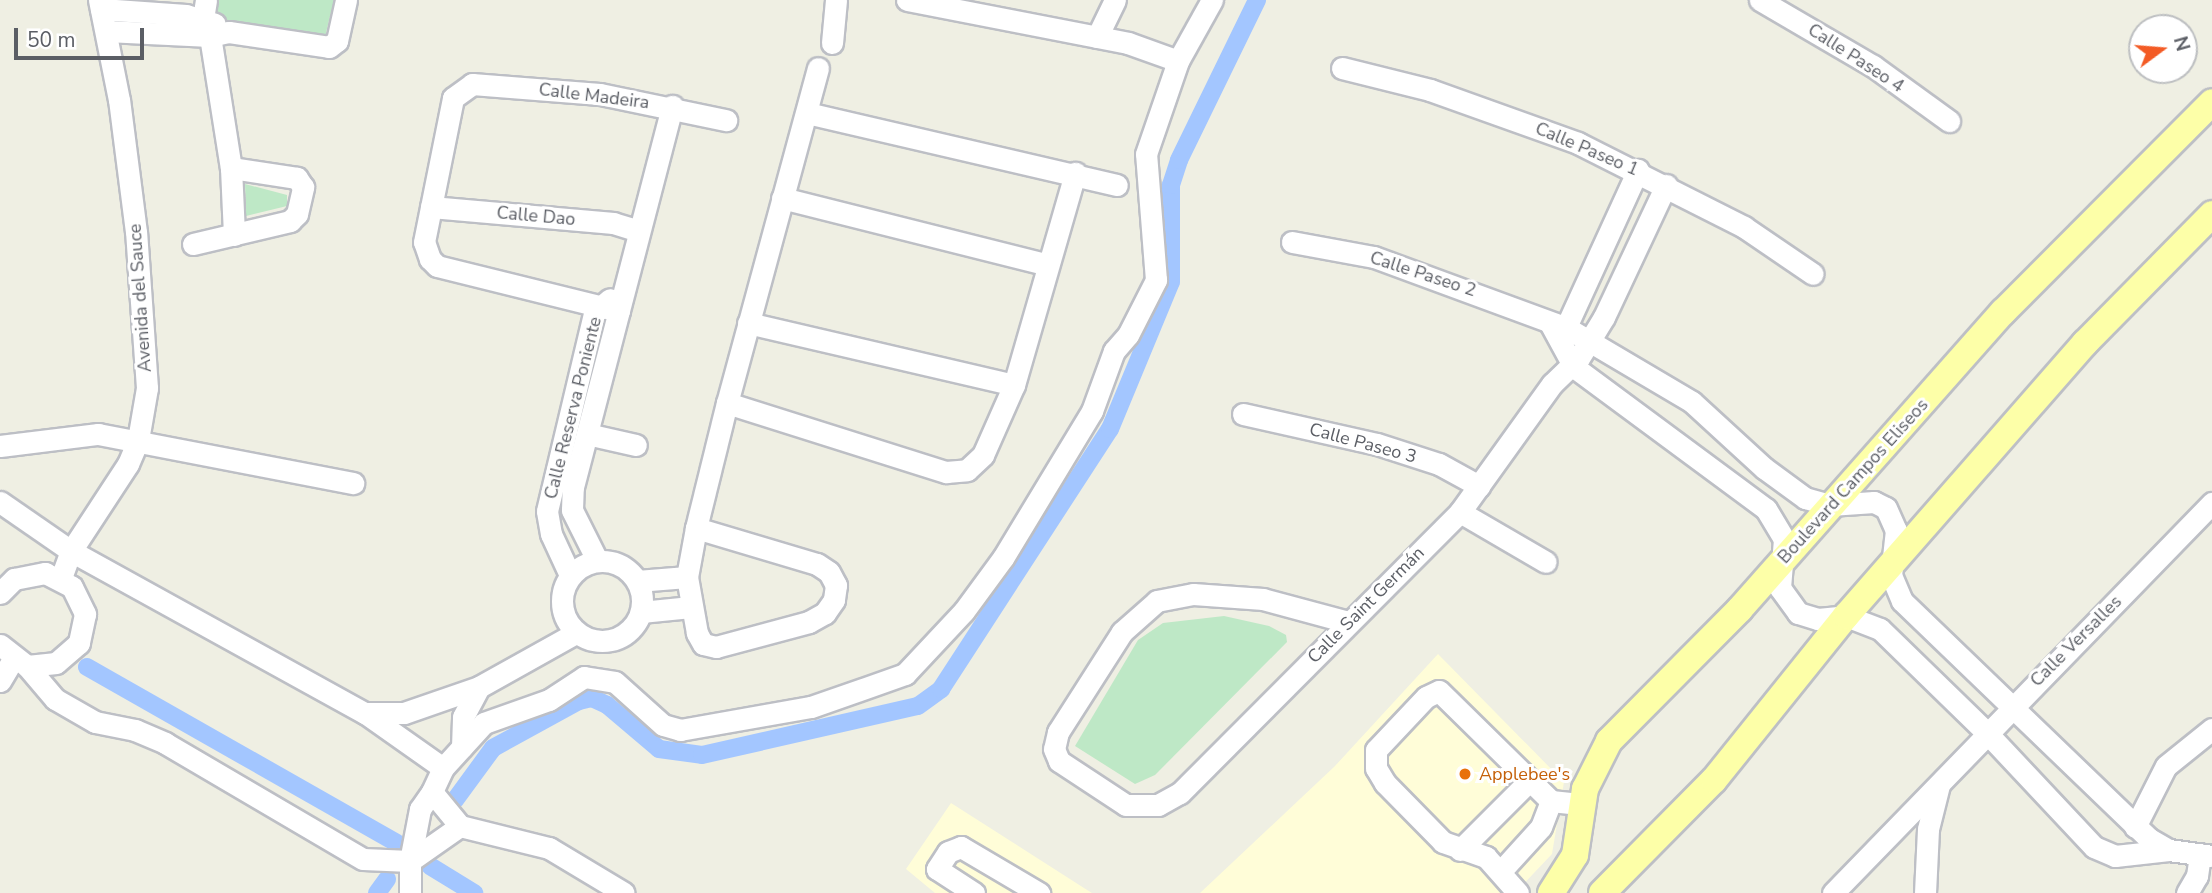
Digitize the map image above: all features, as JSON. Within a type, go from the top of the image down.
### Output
[{"type":"main road","name":"Boulevard Campos Eliseos","points":[[1551,893],[1575,855],[1582,804],[1591,772],[1609,741],[1785,558],[2003,313],[2212,102]]},
{"type":"main road","points":[[1602,893],[1714,780],[1846,616],[2084,343],[2212,214]]},
{"type":"street","points":[[100,4],[212,21],[329,47],[337,41],[346,0]]},
{"type":"street","points":[[832,43],[836,0]]},
{"type":"street","points":[[907,0],[1097,37],[1178,61]]},
{"type":"street","points":[[1097,37],[1115,0]]},
{"type":"street","points":[[410,893],[410,860],[420,809],[432,792],[443,768],[484,723],[550,700],[584,677],[615,681],[663,725],[680,730],[811,707],[905,674],[964,611],[1003,558],[1093,411],[1114,351],[1128,335],[1156,280],[1146,154],[1158,108],[1178,61],[1212,0]]},
{"type":"street","name":"Calle Paseo 4","points":[[1760,0],[1873,66],[1948,121]]},
{"type":"street","name":"Avenida del Sauce","points":[[61,578],[71,551],[128,464],[138,440],[147,388],[147,341],[119,100],[100,4]]},
{"type":"street","points":[[106,31],[212,21]]},
{"type":"street","points":[[212,21],[231,168],[234,235]]},
{"type":"street","points":[[695,528],[817,564],[829,572],[835,585],[834,600],[825,613],[809,622],[716,647],[703,644],[691,607],[687,577],[695,528],[727,403],[818,68]]},
{"type":"street","name":"Calle Paseo 1","points":[[1342,68],[1502,114],[1638,170],[1744,227],[1813,274]]},
{"type":"street","name":"Calle Madeira","points":[[431,206],[453,98],[461,89],[485,85],[600,94],[672,106],[726,120]]},
{"type":"street","name":"Calle Reserva Poniente","points":[[597,560],[572,510],[573,487],[587,434],[610,308],[623,290],[672,106]]},
{"type":"street","points":[[807,113],[1075,173],[1117,185]]},
{"type":"street","points":[[193,244],[295,218],[303,187],[297,178],[231,168]]},
{"type":"street","name":"Calle Saint Germán","points":[[1552,384],[1558,332],[1638,170]]},
{"type":"street","points":[[727,403],[957,473],[967,470],[983,455],[1014,385],[1075,173]]},
{"type":"street","name":"Calle Saint Germán","points":[[1348,622],[1262,599],[1193,594],[1157,601],[1122,632],[1058,732],[1054,749],[1064,767],[1111,798],[1136,807],[1158,805],[1180,793],[1460,512],[1552,384],[1574,367],[1590,341],[1666,185]]},
{"type":"street","points":[[782,198],[1048,265]]},
{"type":"street","points":[[431,206],[424,242],[437,266],[610,308]]},
{"type":"street","name":"Calle Dao","points":[[431,206],[613,223],[639,231]]},
{"type":"street","name":"Calle Paseo 2","points":[[1292,242],[1374,257],[1482,294],[1558,332],[1590,341],[1692,402],[1738,440],[1764,468],[1805,498],[1830,505]]},
{"type":"street","name":"Calle Reserva Poniente","points":[[570,575],[551,534],[547,511],[594,313],[610,308]]},
{"type":"street","points":[[748,323],[1014,385]]},
{"type":"street","points":[[1558,332],[1574,367],[1716,467],[1775,519],[1785,558],[1780,588],[1790,606],[1808,618],[1846,616],[1870,624],[1891,640],[1987,733],[2094,847],[2115,856],[2169,850],[2206,855],[2186,893]]},
{"type":"street","name":"Calle Paseo 3","points":[[1243,414],[1377,444],[1439,464],[1479,486]]},
{"type":"street","points":[[0,446],[99,434],[353,482]]},
{"type":"street","points":[[587,434],[636,445]]},
{"type":"street","points":[[1716,467],[1738,440]]},
{"type":"street","points":[[1745,492],[1764,468]]},
{"type":"street","points":[[1830,505],[1863,500],[1886,509],[1896,530],[1889,566],[1897,592],[1916,614],[2135,827],[2169,850]]},
{"type":"street","points":[[0,502],[71,551],[365,713],[443,768]]},
{"type":"street","name":"Calle Versalles","points":[[1837,892],[2011,707],[2212,503]]},
{"type":"street","points":[[1460,512],[1546,562]]},
{"type":"street","points":[[597,560],[627,568],[637,581],[641,612],[634,626],[614,639],[591,640],[574,634],[561,605],[570,575],[597,560]]},
{"type":"street","points":[[0,593],[14,579],[29,573],[61,578],[81,600],[84,629],[69,655],[57,663],[13,657]]},
{"type":"street","points":[[637,581],[687,577]]},
{"type":"street","points":[[641,612],[691,607]]},
{"type":"street","points":[[1891,640],[1916,614]]},
{"type":"street","points":[[365,713],[404,713],[479,687],[574,634]]},
{"type":"street","points":[[1931,679],[1955,652]]},
{"type":"street","points":[[0,681],[13,657]]},
{"type":"street","points":[[13,657],[55,699],[95,722],[135,730],[165,743],[363,859],[410,860],[460,826]]},
{"type":"street","points":[[462,747],[463,717],[479,687]]},
{"type":"street","points":[[1518,893],[1486,857],[1443,842],[1376,768],[1376,750],[1433,691],[1446,694],[1551,800],[1582,804]]},
{"type":"street","points":[[2135,827],[2166,766],[2212,729]]},
{"type":"street","points":[[1460,850],[1530,780]]},
{"type":"street","name":"Calle Versalles","points":[[1925,893],[1927,829],[1941,780]]},
{"type":"street","points":[[432,792],[460,826],[549,848],[624,893]]},
{"type":"street","points":[[1501,871],[1541,827],[1551,800]]},
{"type":"street","points":[[974,893],[937,869],[947,852],[961,847],[1039,893]]},
{"type":"shaded area","points":[[1438,654],[1564,782],[1552,854],[1515,893],[1200,893],[1335,766]]},
{"type":"shaded area","points":[[951,803],[1092,893],[935,893],[906,869]]},
{"type":"green space","points":[[219,0],[334,0],[325,37],[216,18]]},
{"type":"green space","points":[[245,184],[287,195],[287,206],[246,216]]},
{"type":"green space","points":[[1224,616],[1269,626],[1286,635],[1287,642],[1155,775],[1135,784],[1075,746],[1138,640],[1163,623]]},
{"type":"waterway","points":[[455,800],[493,748],[579,701],[592,698],[607,705],[659,749],[702,755],[918,706],[941,689],[1110,429],[1171,282],[1171,185],[1179,160],[1257,0]]},
{"type":"waterway","points":[[87,667],[397,843]]},
{"type":"waterway","points":[[430,866],[474,893]]},
{"type":"waterway","points":[[377,893],[387,879]]},
{"type":"place","name":"Applebee's","points":[[1465,774]]}]
